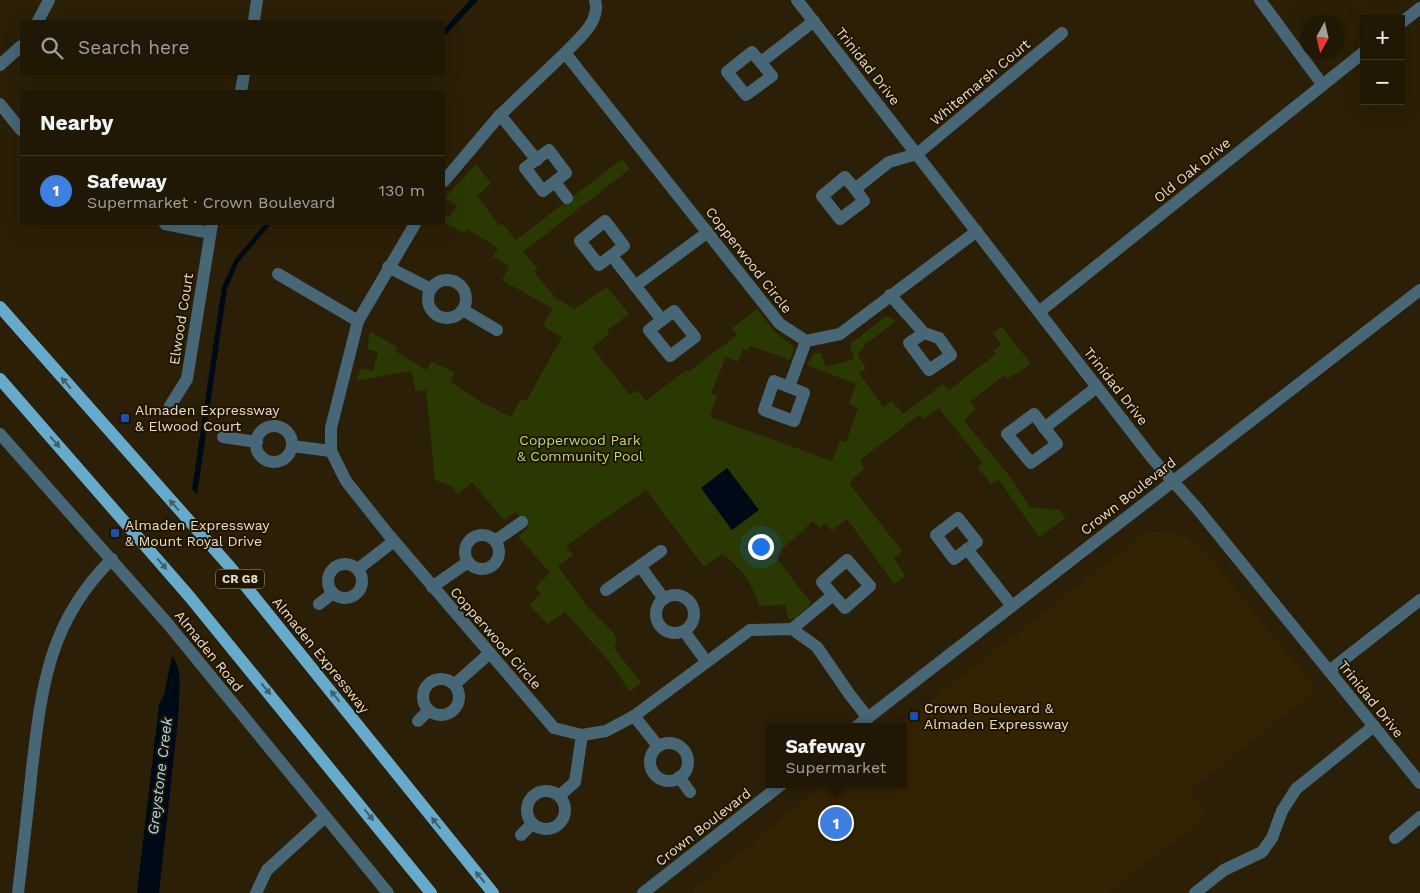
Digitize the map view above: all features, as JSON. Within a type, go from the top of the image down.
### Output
[{"type":"main road","name":"Almaden Expressway","points":[[0,307],[231,568],[493,893]]},
{"type":"main road","points":[[0,379],[189,596],[431,893]]},
{"type":"street","points":[[39,20],[50,0]]},
{"type":"street","points":[[254,20],[258,0]]},
{"type":"street","points":[[445,180],[500,115],[589,28],[596,12],[595,0]]},
{"type":"street","name":"Trinidad Drive","points":[[797,0],[1152,458],[1420,783]]},
{"type":"street","points":[[1260,0],[1322,84]]},
{"type":"street","points":[[1405,20],[1420,8]]},
{"type":"street","points":[[761,62],[814,21]]},
{"type":"street","name":"Whitemarsh Court","points":[[917,154],[1062,33]]},
{"type":"street","points":[[0,65],[20,47]]},
{"type":"street","name":"Copperwood Circle","points":[[565,53],[780,324],[806,341]]},
{"type":"street","name":"Old Oak Drive","points":[[1039,312],[1360,55]]},
{"type":"street","points":[[241,90],[244,75]]},
{"type":"street","points":[[0,104],[20,129]]},
{"type":"street","points":[[500,115],[537,160]]},
{"type":"street","points":[[549,150],[566,173],[543,191],[525,168],[537,160],[549,150]]},
{"type":"street","points":[[855,189],[889,162],[917,154]]},
{"type":"street","points":[[555,182],[568,198]]},
{"type":"street","points":[[174,225],[211,229]]},
{"type":"street","name":"Copperwood Circle","points":[[414,225],[358,321],[331,428],[331,451],[346,481],[394,541],[432,588],[554,728],[582,735],[606,731],[634,716],[750,630],[792,629]]},
{"type":"street","name":"Elwood Court","points":[[170,406],[187,379],[211,229]]},
{"type":"street","points":[[788,387],[806,341],[840,334],[977,231]]},
{"type":"street","points":[[635,286],[708,232]]},
{"type":"street","points":[[612,256],[662,320]]},
{"type":"street","points":[[388,267],[431,289]]},
{"type":"street","points":[[278,274],[358,321]]},
{"type":"street","points":[[446,280],[458,283],[465,292],[463,310],[453,317],[440,316],[431,308],[429,302],[431,289],[446,280]]},
{"type":"street","name":"Crown Boulevard","points":[[861,723],[1172,480],[1420,290]]},
{"type":"street","points":[[890,295],[924,333]]},
{"type":"street","points":[[463,310],[498,330]]},
{"type":"street","points":[[1044,428],[1097,387]]},
{"type":"street","points":[[276,426],[282,428],[290,435],[292,446],[290,452],[282,460],[270,461],[260,454],[256,442],[265,429],[276,426]]},
{"type":"street","name":"Almaden Road","points":[[0,434],[168,624],[388,893]]},
{"type":"street","points":[[222,437],[256,442]]},
{"type":"street","points":[[292,446],[331,451]]},
{"type":"street","points":[[496,541],[522,522]]},
{"type":"street","points":[[486,535],[496,541],[500,550],[498,561],[494,565],[483,570],[477,569],[468,562],[465,550],[470,540],[486,535]]},
{"type":"street","points":[[358,569],[394,541]]},
{"type":"street","points":[[967,549],[1012,606]]},
{"type":"street","points":[[606,590],[661,550]]},
{"type":"street","points":[[18,893],[40,696],[52,650],[76,601],[112,559]]},
{"type":"street","points":[[432,588],[468,562]]},
{"type":"street","points":[[349,564],[358,569],[362,574],[362,586],[355,596],[343,598],[333,593],[328,583],[334,568],[349,564]]},
{"type":"street","points":[[640,566],[664,599]]},
{"type":"street","points":[[319,604],[333,593]]},
{"type":"street","points":[[675,595],[687,599],[691,604],[694,610],[692,622],[684,631],[678,633],[666,631],[658,622],[657,610],[664,599],[675,595]]},
{"type":"street","points":[[833,595],[792,629],[817,648],[850,696],[868,718]]},
{"type":"street","points":[[1329,671],[1420,600]]},
{"type":"street","points":[[684,631],[706,661]]},
{"type":"street","points":[[454,684],[490,653]]},
{"type":"street","points":[[444,679],[454,684],[460,696],[459,702],[452,712],[440,715],[429,710],[423,700],[423,694],[428,684],[444,679]]},
{"type":"street","points":[[418,721],[429,710]]},
{"type":"street","points":[[634,716],[658,746]]},
{"type":"street","points":[[1195,893],[1224,870],[1262,852],[1272,838],[1282,811],[1296,789],[1374,726]]},
{"type":"street","points":[[559,796],[575,782],[582,735]]},
{"type":"street","points":[[669,742],[684,751],[688,762],[684,773],[679,777],[667,780],[655,775],[651,770],[650,757],[658,746],[669,742]]},
{"type":"street","points":[[679,777],[690,792]]},
{"type":"street","name":"Crown Boulevard","points":[[643,893],[777,788]]},
{"type":"street","points":[[547,791],[559,796],[563,801],[565,812],[560,823],[555,827],[543,829],[532,824],[527,812],[530,799],[540,792],[547,791]]},
{"type":"street","points":[[256,893],[267,870],[325,817]]},
{"type":"street","points":[[1395,838],[1420,817]]},
{"type":"street","points":[[521,835],[532,824]]},
{"type":"shaded area","points":[[1171,530],[1197,542],[1316,690],[1189,791],[1208,815],[1108,893],[690,893],[819,788],[906,788],[906,723],[902,723],[1145,534]]},
{"type":"green space","name":"Copperwood Park & Community Pool","points":[[622,159],[630,169],[523,252],[538,269],[534,272],[558,301],[560,300],[574,309],[607,287],[629,314],[607,331],[609,334],[592,348],[630,395],[637,390],[646,401],[686,370],[688,372],[737,335],[732,328],[757,309],[775,332],[794,349],[790,360],[750,346],[748,350],[743,349],[738,362],[726,357],[711,393],[717,396],[710,417],[832,461],[840,440],[846,442],[858,408],[849,404],[856,384],[807,365],[814,353],[821,353],[826,367],[854,359],[850,344],[885,317],[893,318],[895,322],[863,346],[864,348],[857,354],[866,368],[859,373],[883,407],[892,401],[903,414],[943,384],[949,390],[996,354],[993,351],[1001,345],[993,333],[1002,327],[1031,364],[1007,379],[1004,375],[970,402],[976,408],[964,421],[1007,473],[1030,507],[1059,510],[1066,518],[1039,537],[999,480],[991,484],[977,467],[982,462],[939,408],[924,419],[919,415],[860,460],[864,468],[849,483],[902,551],[894,558],[905,576],[894,584],[847,519],[832,531],[825,523],[819,528],[813,521],[775,556],[811,603],[796,618],[788,619],[786,605],[759,606],[754,592],[745,577],[734,563],[722,554],[704,567],[646,490],[566,546],[573,555],[558,566],[585,604],[614,634],[617,642],[614,648],[641,683],[630,691],[607,659],[565,612],[548,624],[529,605],[541,594],[535,587],[550,573],[518,536],[528,528],[516,512],[504,520],[472,482],[458,494],[451,486],[435,480],[426,390],[416,392],[411,371],[356,381],[361,368],[373,371],[378,352],[367,349],[370,332],[397,347],[395,351],[427,370],[431,361],[455,373],[450,382],[483,403],[511,417],[521,399],[526,401],[562,337],[543,326],[552,310],[550,307],[502,280],[509,266],[493,257],[498,248],[467,229],[464,233],[445,223],[445,216],[449,218],[457,206],[445,198],[476,164],[491,183],[477,196],[500,226],[503,224],[516,240]]},
{"type":"water","points":[[470,0],[478,0],[445,36],[445,28]]},
{"type":"water","points":[[264,225],[270,225],[238,263],[227,289],[197,495],[192,489],[222,287],[235,259]]},
{"type":"water","points":[[727,468],[759,510],[732,530],[701,488]]},
{"type":"water","name":"Greystone Creek","points":[[172,656],[178,668],[180,681],[179,709],[159,893],[137,893],[159,705],[164,695]]},
{"type":"place","name":"Almaden Expressway & Elwood Court","points":[[125,418]]},
{"type":"place","name":"Almaden Expressway & Mount Royal Drive","points":[[115,533]]},
{"type":"place","name":"Crown Boulevard & Almaden Expressway","points":[[914,716]]},
{"type":"place","name":"Safeway","points":[[836,823]]}]
